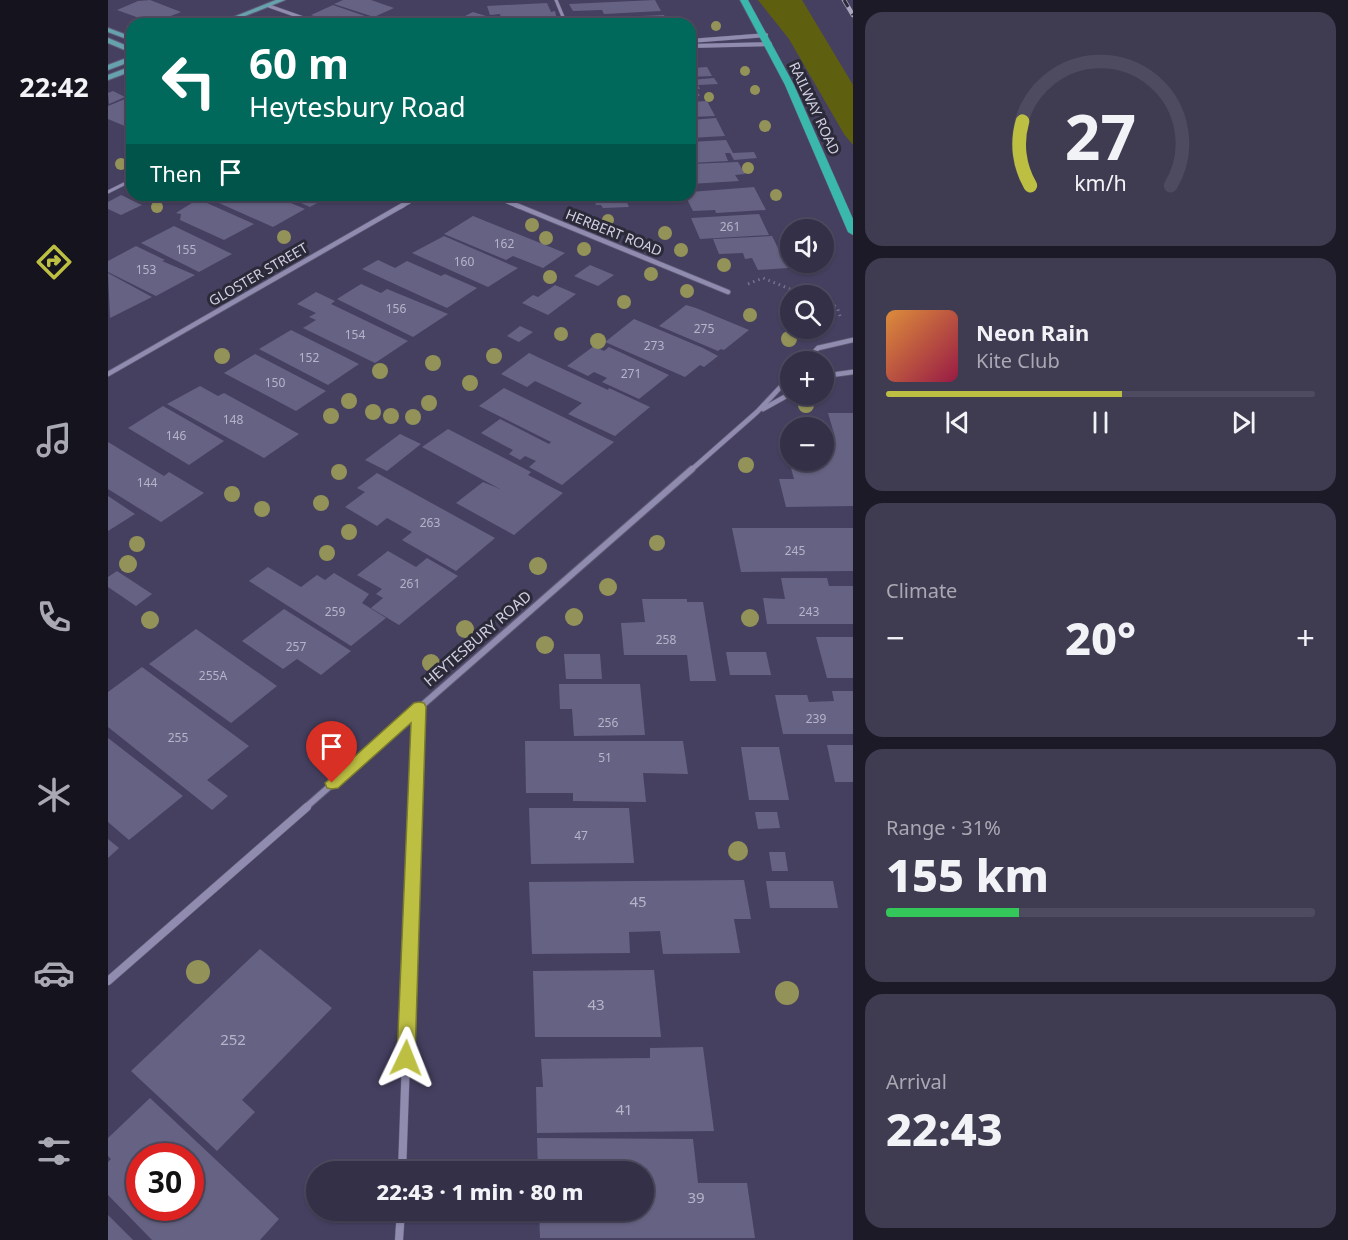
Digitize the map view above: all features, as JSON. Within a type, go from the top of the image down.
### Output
[{"type":"main road","points":[[240,18],[282,0]]},
{"type":"main road","name":"RAILWAY ROAD","points":[[744,0],[768,39],[817,144],[853,232]]},
{"type":"main road","points":[[108,30],[126,37]]},
{"type":"main road","points":[[108,40],[126,48]]},
{"type":"main road","points":[[108,68],[126,60]]},
{"type":"main road","points":[[108,78],[126,70]]},
{"type":"street","points":[[696,41],[768,39]]},
{"type":"street","points":[[696,45],[768,39]]},
{"type":"street","name":"GLOSTER STREET","points":[[108,374],[411,201]]},
{"type":"street","name":"HERBERT ROAD","points":[[506,201],[728,292]]},
{"type":"street","points":[[815,351],[818,348],[853,340]]},
{"type":"street","points":[[834,375],[853,372]]},
{"type":"street","name":"HEYTESBURY ROAD","points":[[108,981],[757,412],[780,388]]},
{"type":"street","name":"HEYTESBURY ROAD","points":[[757,412],[780,399]]},
{"type":"street","points":[[402,1161],[419,707]]},
{"type":"street","points":[[399,1240],[400,1221]]},
{"type":"lane","points":[[556,0],[564,18]]},
{"type":"lane","points":[[269,6],[303,18]]},
{"type":"lane","points":[[108,192],[126,183]]},
{"type":"path","points":[[763,278],[780,285]]},
{"type":"shaded area","points":[[758,0],[802,0],[853,85],[853,145],[844,134],[789,39]]},
{"type":"building","points":[[150,0],[181,12],[166,18],[139,18],[117,10],[138,1]]},
{"type":"building","points":[[343,0],[371,0],[394,8],[374,17],[334,4]]},
{"type":"building","points":[[655,0],[661,11],[604,14],[602,10],[573,11],[569,4]]},
{"type":"building","points":[[547,3],[551,12],[555,11],[557,18],[501,18],[500,14],[490,15],[487,6]]},
{"type":"building","points":[[333,5],[371,18],[320,18],[311,15]]},
{"type":"building","points":[[473,12],[492,18],[461,18]]},
{"type":"building","points":[[664,15],[665,18],[595,18]]},
{"type":"building","points":[[707,67],[712,76],[696,77],[696,68]]},
{"type":"building","points":[[714,78],[718,84],[698,85],[700,89],[696,89],[696,80]]},
{"type":"building","points":[[113,91],[125,97],[109,104],[108,93]]},
{"type":"building","points":[[126,99],[126,126],[108,119],[108,106]]},
{"type":"building","points":[[707,101],[715,116],[696,117],[696,102]]},
{"type":"building","points":[[716,118],[725,136],[696,138],[696,120]]},
{"type":"building","points":[[726,140],[733,153],[754,152],[757,158],[734,160],[730,153],[725,153],[728,161],[696,163],[696,142]]},
{"type":"building","points":[[738,162],[745,174],[735,175],[739,181],[696,184],[696,164]]},
{"type":"building","points":[[754,187],[766,210],[716,213],[715,210],[693,211],[688,201],[696,201],[696,192]]},
{"type":"building","points":[[121,195],[126,197],[126,201],[134,201],[142,205],[121,215],[108,209],[108,202]]},
{"type":"building","points":[[195,201],[202,201],[254,224],[224,240],[180,220],[181,214],[176,213]]},
{"type":"building","points":[[214,201],[286,201],[305,209],[273,227]]},
{"type":"building","points":[[296,201],[321,201],[310,207]]},
{"type":"building","points":[[594,201],[626,201],[629,207],[603,208],[601,205],[596,205]]},
{"type":"building","points":[[759,214],[769,235],[700,239],[691,218]]},
{"type":"building","points":[[473,216],[565,253],[543,268],[513,256],[506,260],[444,234]]},
{"type":"building","points":[[174,226],[232,254],[199,272],[141,243]]},
{"type":"building","points":[[444,236],[518,268],[488,287],[412,253]]},
{"type":"building","points":[[772,236],[780,252],[780,269],[758,270],[752,258],[745,259],[743,253],[719,254],[713,239]]},
{"type":"building","points":[[136,246],[165,260],[162,261],[195,275],[156,296],[108,272],[108,261]]},
{"type":"building","points":[[378,260],[395,268],[407,261],[477,288],[447,308],[362,269]]},
{"type":"building","points":[[590,265],[614,275],[598,286],[574,276]]},
{"type":"building","points":[[108,273],[152,297],[110,318]]},
{"type":"building","points":[[361,284],[381,293],[387,289],[448,314],[413,337],[337,299]]},
{"type":"building","points":[[555,285],[576,294],[548,315],[522,303],[533,295],[538,297]]},
{"type":"building","points":[[316,292],[335,301],[331,304],[408,341],[375,363],[303,328],[316,320],[309,317],[316,313],[297,304]]},
{"type":"building","points":[[686,305],[749,330],[724,350],[718,351],[659,326]]},
{"type":"building","points":[[634,319],[718,356],[704,367],[700,365],[685,377],[605,342]]},
{"type":"building","points":[[520,326],[533,332],[519,342],[507,336]]},
{"type":"building","points":[[291,330],[359,364],[328,385],[259,349]]},
{"type":"building","points":[[594,346],[604,351],[609,347],[669,375],[639,399],[602,382],[607,378],[594,372],[588,376],[567,366]]},
{"type":"building","points":[[529,353],[650,407],[615,436],[568,414],[582,403],[535,381],[527,387],[501,374]]},
{"type":"building","points":[[255,354],[326,391],[296,411],[224,373]]},
{"type":"building","points":[[200,386],[218,396],[224,393],[299,434],[264,458],[167,404]]},
{"type":"building","points":[[504,388],[614,442],[562,485],[529,467],[536,461],[525,456],[520,460],[509,454],[513,450],[481,433],[500,419],[549,444],[551,442],[479,406]]},
{"type":"building","points":[[163,406],[224,441],[189,465],[128,428]]},
{"type":"building","points":[[828,413],[853,413],[853,506],[786,507],[779,479],[794,479],[792,471],[834,471],[834,417],[829,417]]},
{"type":"building","points":[[448,429],[531,472],[528,475],[563,493],[514,535],[456,503],[483,482],[500,489],[422,447]]},
{"type":"building","points":[[400,434],[421,444],[387,471],[365,460]]},
{"type":"building","points":[[108,442],[164,476],[169,472],[204,493],[161,522],[108,489]]},
{"type":"building","points":[[377,473],[495,538],[456,571],[402,540],[412,532],[387,518],[377,526],[345,507],[365,492],[357,488]]},
{"type":"building","points":[[108,496],[135,514],[108,531]]},
{"type":"building","points":[[732,528],[853,528],[853,571],[741,572]]},
{"type":"building","points":[[388,551],[416,567],[427,558],[458,576],[399,625],[371,608],[383,598],[376,594],[382,589],[357,575]]},
{"type":"building","points":[[268,567],[301,587],[317,575],[325,580],[334,573],[369,594],[362,603],[386,618],[351,646],[249,581]]},
{"type":"building","points":[[117,571],[152,594],[136,606],[108,587],[108,577]]},
{"type":"building","points":[[781,578],[827,578],[829,586],[853,586],[853,624],[767,624],[763,598],[785,599]]},
{"type":"building","points":[[642,599],[687,599],[687,602],[703,602],[716,681],[690,681],[687,655],[624,655],[621,623],[645,622]]},
{"type":"building","points":[[284,609],[351,651],[321,675],[297,659],[283,669],[242,641]]},
{"type":"building","points":[[196,629],[277,686],[231,723],[149,664]]},
{"type":"building","points":[[816,637],[853,637],[853,678],[827,678]]},
{"type":"building","points":[[726,652],[766,652],[771,675],[730,675]]},
{"type":"building","points":[[564,654],[600,654],[602,679],[566,679]]},
{"type":"building","points":[[142,667],[249,746],[207,780],[228,796],[212,810],[108,727],[108,692]]},
{"type":"building","points":[[559,684],[640,684],[645,735],[574,736],[572,709],[560,709]]},
{"type":"building","points":[[832,691],[853,691],[853,734],[783,734],[775,695],[807,695],[809,702],[834,701]]},
{"type":"building","points":[[108,738],[183,796],[129,840],[108,822]]},
{"type":"building","points":[[525,741],[683,741],[688,774],[643,773],[646,802],[573,801],[573,793],[526,793]]},
{"type":"building","points":[[827,745],[853,745],[853,782],[835,782]]},
{"type":"building","points":[[741,747],[779,747],[789,800],[749,800]]},
{"type":"building","points":[[529,808],[629,808],[634,863],[531,864]]},
{"type":"building","points":[[755,812],[777,812],[780,828],[758,829]]},
{"type":"building","points":[[108,839],[119,848],[108,858]]},
{"type":"building","points":[[769,852],[785,852],[788,871],[772,871]]},
{"type":"building","points":[[744,880],[751,919],[734,919],[740,953],[663,954],[660,931],[629,932],[630,953],[532,954],[529,882]]},
{"type":"building","points":[[766,881],[833,881],[838,908],[770,908]]},
{"type":"building","points":[[260,949],[332,1008],[242,1100],[255,1112],[217,1151],[131,1071]]},
{"type":"building","points":[[654,970],[661,1037],[535,1037],[533,971]]},
{"type":"building","points":[[703,1047],[714,1131],[537,1133],[536,1087],[543,1087],[541,1059],[650,1058],[650,1048]]},
{"type":"building","points":[[150,1098],[198,1143],[126,1143],[126,1213],[108,1195],[108,1162],[111,1159],[108,1156],[108,1138]]},
{"type":"building","points":[[537,1138],[693,1139],[698,1183],[747,1183],[755,1238],[540,1238],[539,1221],[654,1221],[654,1161],[538,1161]]},
{"type":"building","points":[[204,1149],[279,1219],[260,1240],[152,1240],[133,1221],[204,1221]]},
{"type":"building","points":[[108,1215],[133,1240],[108,1240]]},
{"type":"railway","points":[[844,0],[853,15]]},
{"type":"route","points":[[332,783],[419,707],[406,1058]]}]
